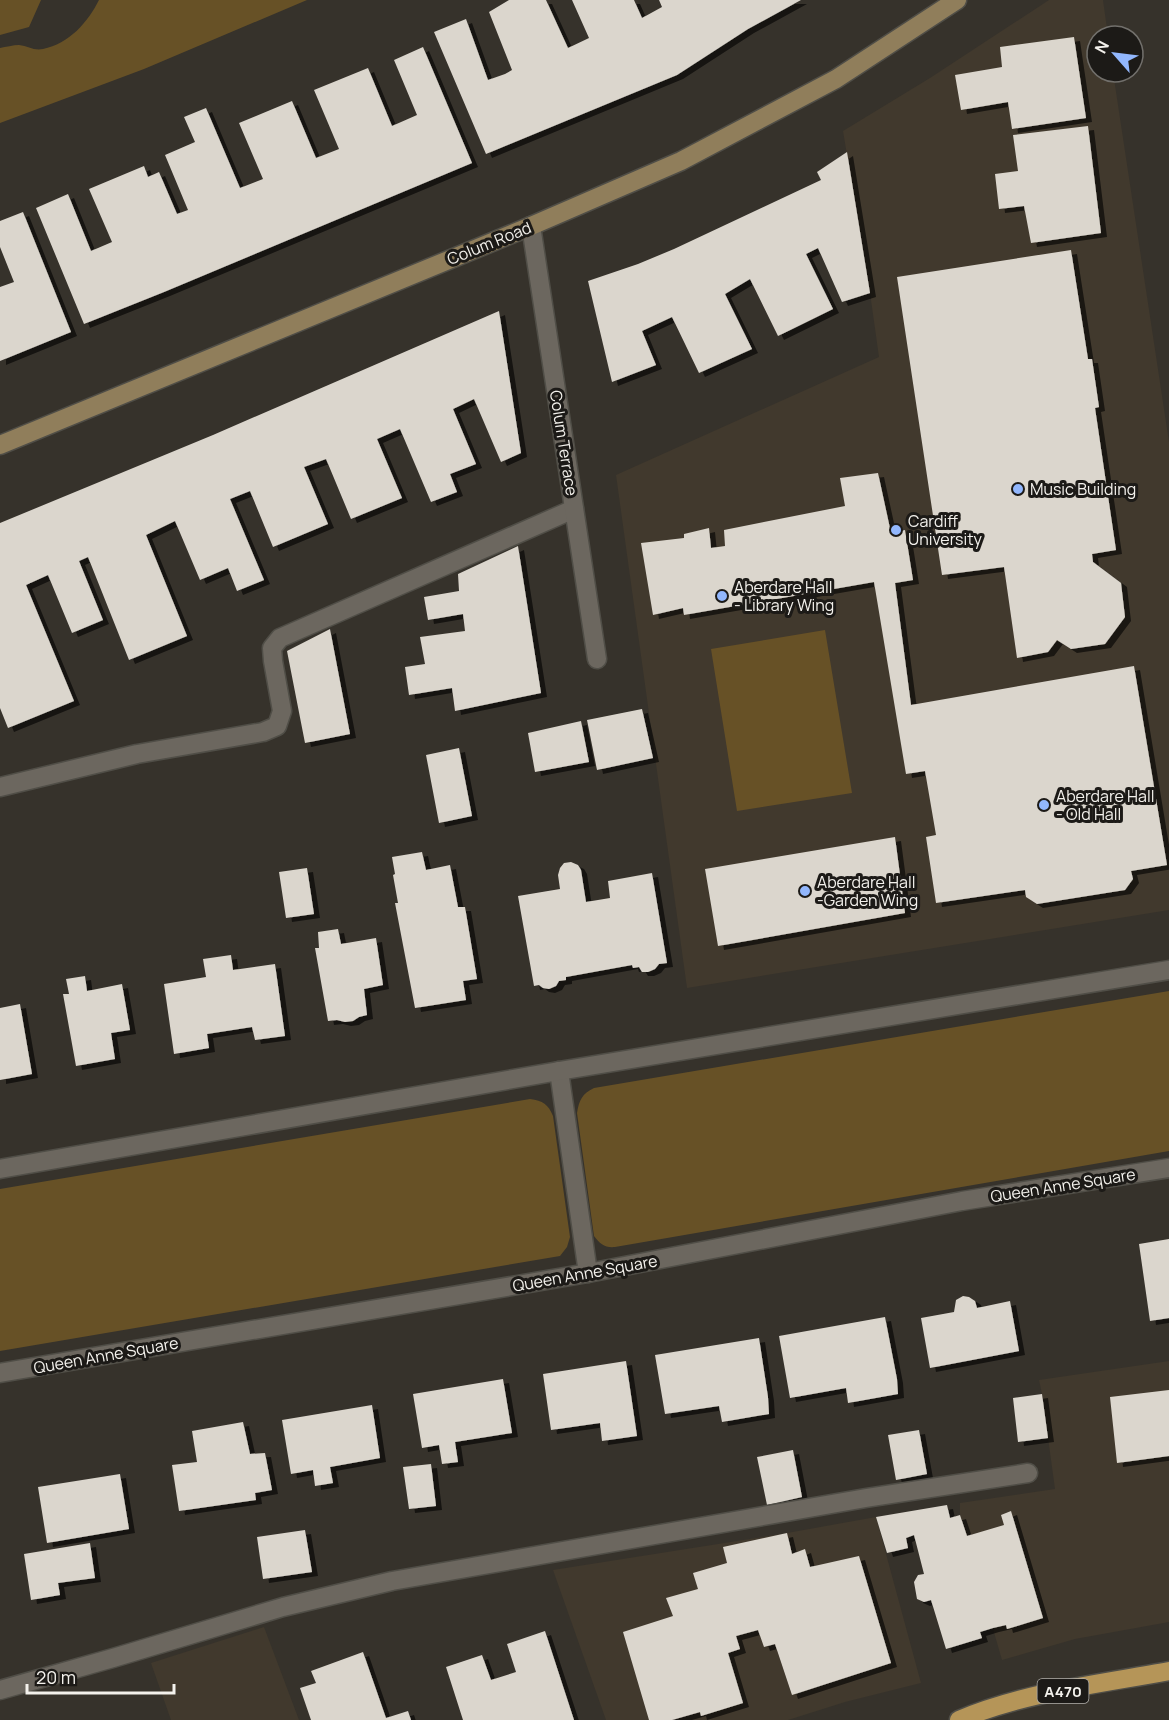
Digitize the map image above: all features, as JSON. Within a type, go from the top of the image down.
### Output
[{"type":"main road","name":"A470","points":[[959,1720],[980,1711],[1030,1698],[1169,1671]]},
{"type":"street","name":"Colum Road","points":[[0,445],[531,226],[681,161],[836,79],[957,0]]},
{"type":"street","name":"Colum Terrace","points":[[531,226],[597,659]]},
{"type":"street","points":[[0,787],[137,753],[263,732],[277,726],[282,711],[272,648],[280,638],[574,509]]},
{"type":"street","points":[[0,1169],[559,1071],[1169,970]]},
{"type":"street","points":[[559,1071],[588,1273]]},
{"type":"street","name":"Queen Anne Square","points":[[0,1373],[588,1273],[962,1201],[1169,1168]]},
{"type":"street","points":[[0,1690],[283,1607],[392,1581],[866,1498],[1028,1473]]},
{"type":"shaded area","points":[[0,0],[41,0],[29,27],[0,35]]},
{"type":"shaded area","points":[[99,0],[307,0],[144,69],[0,123],[0,48],[19,45],[40,49],[61,42],[77,31]]},
{"type":"shaded area","name":"Cardiff University","points":[[1049,0],[1103,0],[1106,24],[1085,24],[1085,84],[1115,84],[1169,442],[1169,910],[687,988],[616,475],[879,357],[843,131],[930,78]]},
{"type":"shaded area","points":[[825,630],[852,793],[737,811],[711,649]]},
{"type":"shaded area","points":[[1169,991],[1169,1151],[615,1247],[603,1245],[594,1236],[577,1113],[582,1098],[594,1088]]},
{"type":"shaded area","points":[[530,1099],[544,1104],[553,1116],[570,1237],[567,1247],[560,1256],[0,1351],[0,1189]]},
{"type":"shaded area","points":[[1169,1361],[1169,1622],[1075,1639],[1002,1660],[960,1515],[960,1503],[1055,1489],[1039,1380]]},
{"type":"shaded area","points":[[876,1517],[921,1683],[845,1702],[788,1720],[606,1720],[553,1570]]},
{"type":"shaded area","points":[[264,1627],[299,1720],[171,1720],[151,1663]]},
{"type":"building","points":[[509,0],[546,0],[568,48],[589,38],[572,0],[634,0],[642,18],[662,7],[659,0],[801,0],[748,29],[677,75],[486,154],[434,32],[466,19],[488,80],[505,74],[512,70],[489,12]]},
{"type":"building","points":[[1074,37],[1086,118],[1012,129],[1008,102],[961,110],[955,75],[1002,67],[1000,47]]},
{"type":"building","points":[[423,47],[472,163],[84,324],[36,208],[68,194],[91,251],[112,242],[89,189],[144,166],[148,177],[159,172],[177,214],[188,210],[165,155],[195,142],[184,117],[206,108],[240,188],[263,179],[239,123],[292,101],[316,158],[339,149],[314,90],[368,68],[392,126],[417,115],[394,60]]},
{"type":"building","points":[[1088,126],[1101,233],[1031,243],[1024,206],[999,209],[995,174],[1018,171],[1013,135]]},
{"type":"building","points":[[847,152],[870,293],[842,302],[818,248],[806,254],[833,309],[778,336],[750,279],[725,294],[752,349],[699,373],[672,317],[642,331],[656,365],[612,382],[588,281],[674,249],[821,180],[817,172]]},
{"type":"building","points":[[23,212],[71,332],[0,361],[0,287],[14,282],[0,247],[0,221]]},
{"type":"building","name":"Music Building","points":[[1071,250],[1088,359],[1092,359],[1099,407],[1095,408],[1116,550],[1092,554],[1093,562],[1121,583],[1125,617],[1105,644],[1071,649],[1057,640],[1048,652],[1017,658],[1004,567],[942,575],[897,277]]},
{"type":"building","points":[[499,311],[521,453],[501,462],[474,399],[453,409],[476,464],[450,474],[457,492],[431,502],[400,429],[377,439],[402,498],[351,519],[326,459],[304,467],[328,524],[273,547],[250,491],[230,499],[264,580],[237,591],[228,568],[200,580],[175,521],[146,535],[187,636],[129,660],[88,557],[79,561],[103,620],[72,633],[48,575],[26,585],[74,701],[8,728],[0,708],[0,523],[213,435]]},
{"type":"building","name":"Aberdare Hall - Old Hall","points":[[878,473],[891,533],[905,530],[913,580],[895,583],[911,705],[1134,666],[1167,865],[1131,871],[1133,879],[1125,890],[1037,904],[1026,897],[1025,890],[936,903],[926,837],[936,835],[925,771],[906,774],[874,582],[684,615],[683,608],[653,615],[641,543],[684,538],[684,534],[709,528],[711,548],[725,546],[724,530],[845,506],[840,478]]},
{"type":"building","points":[[518,546],[541,693],[455,711],[452,688],[409,695],[405,667],[425,664],[420,637],[465,631],[463,614],[428,620],[424,597],[459,591],[458,574]]},
{"type":"building","points":[[330,629],[350,734],[305,743],[287,651]]},
{"type":"building","points":[[642,709],[653,758],[597,770],[587,720]]},
{"type":"building","points":[[581,721],[589,762],[535,772],[528,733]]},
{"type":"building","points":[[459,748],[472,816],[439,823],[426,755]]},
{"type":"building","name":"Aberdare Hall -Garden Wing","points":[[895,837],[905,913],[718,946],[705,869]]},
{"type":"building","points":[[422,852],[426,870],[450,865],[458,907],[465,907],[477,979],[463,981],[466,1000],[415,1008],[395,903],[398,903],[392,857]]},
{"type":"building","points":[[571,862],[578,865],[581,870],[586,902],[610,898],[608,881],[652,873],[667,963],[659,964],[648,972],[642,972],[639,967],[633,968],[632,965],[566,977],[566,980],[559,981],[556,986],[549,989],[539,985],[534,986],[518,896],[560,889],[558,875],[560,868],[564,863]]},
{"type":"building","points":[[307,868],[314,914],[286,918],[279,872]]},
{"type":"building","points":[[338,929],[341,944],[376,938],[383,985],[364,989],[367,1015],[345,1022],[328,1021],[315,948],[319,948],[318,932]]},
{"type":"building","points":[[231,955],[233,970],[275,964],[285,1036],[255,1040],[252,1027],[207,1034],[209,1048],[174,1054],[164,984],[206,977],[203,959]]},
{"type":"building","points":[[85,976],[87,991],[122,984],[130,1030],[111,1033],[115,1059],[76,1066],[63,994],[69,994],[66,979]]},
{"type":"building","points":[[20,1004],[32,1074],[0,1080],[0,1008]]},
{"type":"building","points":[[1169,1239],[1169,1318],[1150,1321],[1139,1244]]},
{"type":"building","points":[[963,1296],[975,1301],[977,1308],[1010,1301],[1019,1351],[930,1368],[921,1318],[954,1312],[956,1300]]},
{"type":"building","points":[[885,1317],[898,1394],[848,1403],[846,1388],[790,1398],[779,1336]]},
{"type":"building","points":[[759,1338],[769,1414],[722,1422],[719,1406],[665,1414],[655,1355]]},
{"type":"building","points":[[626,1361],[637,1436],[602,1441],[600,1423],[551,1430],[543,1374]]},
{"type":"building","points":[[503,1379],[512,1433],[455,1442],[458,1462],[442,1464],[439,1445],[422,1448],[413,1394]]},
{"type":"building","points":[[1169,1390],[1169,1456],[1117,1463],[1110,1397]]},
{"type":"building","points":[[1042,1394],[1048,1438],[1018,1442],[1013,1398]]},
{"type":"building","points":[[372,1405],[380,1458],[330,1467],[333,1483],[315,1486],[313,1470],[291,1474],[282,1420]]},
{"type":"building","points":[[243,1422],[250,1454],[265,1453],[272,1490],[255,1493],[256,1500],[179,1511],[172,1465],[197,1462],[192,1431]]},
{"type":"building","points":[[919,1430],[927,1474],[896,1480],[888,1435]]},
{"type":"building","points":[[793,1450],[802,1497],[767,1505],[757,1457]]},
{"type":"building","points":[[431,1464],[436,1506],[409,1509],[403,1467]]},
{"type":"building","points":[[120,1474],[129,1529],[47,1543],[38,1487]]},
{"type":"building","points":[[947,1505],[950,1518],[960,1515],[967,1536],[1004,1525],[1001,1515],[1011,1511],[1043,1618],[1007,1629],[1006,1625],[980,1632],[982,1638],[946,1649],[931,1600],[924,1602],[917,1599],[914,1582],[918,1575],[924,1574],[914,1535],[906,1538],[908,1548],[887,1553],[876,1517]]},
{"type":"building","points":[[305,1530],[312,1572],[263,1579],[257,1537]]},
{"type":"building","points":[[787,1533],[792,1554],[805,1549],[810,1567],[859,1556],[891,1663],[792,1695],[775,1644],[764,1647],[758,1630],[736,1636],[740,1649],[728,1653],[743,1703],[701,1716],[700,1712],[672,1720],[649,1720],[623,1632],[673,1616],[666,1598],[698,1589],[693,1573],[727,1563],[723,1547]]},
{"type":"building","points":[[90,1543],[95,1578],[58,1583],[60,1595],[31,1600],[24,1554]]},
{"type":"building","points":[[545,1631],[574,1720],[463,1720],[446,1667],[482,1655],[491,1680],[516,1672],[507,1644]]},
{"type":"building","points":[[363,1652],[386,1718],[408,1711],[411,1720],[311,1720],[300,1688],[316,1683],[311,1671]]},
{"type":"place","name":"Music Building","points":[[1018,489]]},
{"type":"place","name":"Cardiff University","points":[[896,530]]},
{"type":"place","name":"Aberdare Hall - Library Wing","points":[[722,596]]},
{"type":"place","name":"Aberdare Hall - Old Hall","points":[[1044,805]]},
{"type":"place","name":"Aberdare Hall -Garden Wing","points":[[805,891]]}]
